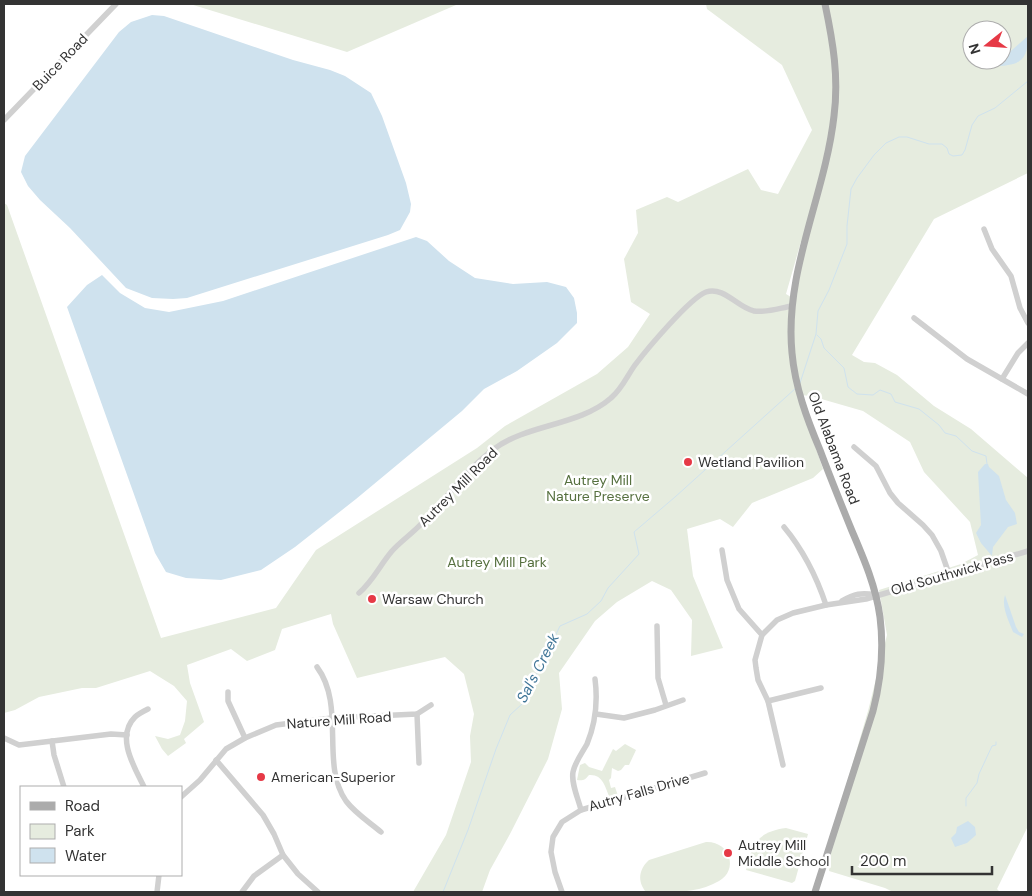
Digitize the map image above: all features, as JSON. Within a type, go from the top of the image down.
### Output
[{"type":"main road","name":"Old Alabama Road","points":[[815,892],[876,697],[882,661],[882,639],[876,595],[867,567],[800,399],[792,353],[792,306],[798,269],[829,146],[834,118],[836,73],[834,48],[825,4]]},
{"type":"street","name":"Buice Road","points":[[4,120],[116,4]]},
{"type":"street","points":[[984,230],[992,249],[1011,276],[1020,308],[1028,323]]},
{"type":"street","name":"Autrey Mill Road","points":[[359,593],[370,583],[394,550],[492,450],[514,437],[572,418],[605,403],[621,387],[646,350],[675,318],[700,295],[711,291],[719,292],[745,308],[756,311],[792,306]]},
{"type":"street","points":[[914,318],[967,359],[1028,394]]},
{"type":"street","points":[[1002,379],[1018,353],[1028,343]]},
{"type":"street","points":[[854,447],[876,466],[890,493],[898,503],[932,535],[941,551],[949,574]]},
{"type":"street","points":[[784,527],[793,537],[815,574],[826,604]]},
{"type":"street","points":[[722,550],[727,580],[739,609],[762,635],[756,668],[758,680],[768,701],[783,765]]},
{"type":"street","name":"Old Southwick Pass","points":[[762,635],[777,620],[786,616],[864,593],[876,595],[1028,551]]},
{"type":"street","points":[[657,626],[658,678],[666,705]]},
{"type":"street","points":[[317,667],[324,677],[330,699],[336,780],[346,800],[381,832]]},
{"type":"street","points":[[581,810],[573,782],[573,773],[592,731],[596,714],[598,700],[595,679]]},
{"type":"street","points":[[768,701],[821,688]]},
{"type":"street","points":[[228,692],[228,701],[245,738]]},
{"type":"street","points":[[596,714],[624,718],[684,700]]},
{"type":"street","points":[[419,763],[417,714],[431,705]]},
{"type":"street","points":[[144,786],[128,749],[127,735],[135,717],[148,709]]},
{"type":"street","name":"Nature Mill Road","points":[[182,795],[200,780],[226,749],[276,724],[332,718],[417,714]]},
{"type":"street","points":[[4,738],[19,745],[111,734],[127,735]]},
{"type":"street","points":[[52,741],[64,786]]},
{"type":"street","points":[[216,760],[263,815],[274,834],[282,855],[298,874],[318,892]]},
{"type":"street","name":"Autry Falls Drive","points":[[562,892],[551,852],[553,837],[562,822],[581,810],[705,773]]},
{"type":"street","points":[[242,892],[254,876],[282,855]]},
{"type":"street","points":[[157,892],[159,876]]},
{"type":"green space","points":[[190,4],[456,4],[456,5],[347,52]]},
{"type":"green space","points":[[706,4],[1028,4],[1028,173],[934,219],[852,355],[864,362],[875,363],[897,375],[934,406],[971,429],[1028,478],[1028,826],[997,889],[1000,892],[893,892],[829,871],[832,834],[868,711],[887,635],[879,590],[961,564],[978,555],[970,522],[924,472],[910,442],[863,411],[811,396],[800,395],[802,408],[823,469],[813,478],[752,503],[733,527],[720,519],[687,529],[693,576],[723,648],[691,656],[692,620],[671,590],[652,581],[617,602],[595,621],[559,673],[562,709],[548,759],[490,870],[482,892],[413,892],[446,835],[471,762],[470,736],[474,714],[464,674],[445,657],[357,678],[333,624],[331,614],[282,629],[275,650],[247,661],[231,649],[187,665],[190,683],[204,722],[184,739],[186,743],[168,756],[155,736],[168,739],[180,735],[185,721],[187,701],[174,686],[150,671],[96,688],[82,688],[39,697],[15,710],[4,713],[4,203],[7,205],[161,638],[276,608],[316,550],[477,448],[505,426],[597,374],[628,347],[650,314],[631,302],[624,259],[638,233],[636,210],[667,197],[678,202],[748,169],[761,190],[778,194],[812,130],[782,65],[707,9]],"holes":[[[802,238],[791,297],[786,294]]]},
{"type":"green space","points":[[625,744],[636,750],[629,765],[625,765],[618,771],[612,768],[609,780],[611,788],[615,787],[618,796],[610,798],[603,782],[594,775],[589,775],[584,780],[577,780],[580,765],[585,763],[589,767],[602,771],[613,749],[616,751]]},
{"type":"green space","points":[[786,828],[808,834],[795,881],[792,883],[746,870],[757,841],[768,833]]},
{"type":"green space","points":[[706,842],[721,846],[729,857],[729,870],[719,881],[693,890],[646,892],[641,884],[640,875],[643,867],[649,860]]},
{"type":"water","points":[[152,15],[164,16],[293,60],[330,70],[345,76],[371,93],[382,116],[406,183],[411,204],[410,212],[400,230],[187,298],[152,298],[126,288],[70,228],[40,200],[28,186],[21,172],[25,156],[119,32],[131,22]]},
{"type":"water","points":[[1028,36],[1025,55],[1018,62],[1012,64],[1012,50]]},
{"type":"water","points":[[416,237],[427,241],[449,261],[475,278],[513,284],[547,282],[566,287],[574,298],[577,323],[557,343],[517,371],[484,389],[462,411],[356,499],[295,547],[261,570],[221,580],[186,578],[166,572],[155,553],[67,307],[87,285],[102,275],[120,293],[145,308],[169,312],[223,301]]},
{"type":"water","points":[[985,464],[988,464],[999,476],[1006,500],[1015,513],[1017,524],[1008,527],[993,547],[992,556],[981,543],[976,533],[981,525],[978,472]]},
{"type":"water","points":[[1005,595],[1016,627],[1019,632],[1024,634],[1022,637],[1013,632],[1005,609]]},
{"type":"water","points":[[968,821],[975,827],[976,835],[967,843],[955,847],[951,838],[956,833],[957,827]]},
{"type":"waterway","points":[[800,383],[816,334],[818,311],[829,290],[847,244],[851,189],[874,155],[886,143],[899,137],[907,137],[929,144],[942,144],[947,148],[949,154],[953,156],[962,155],[972,125],[978,116],[995,108],[1028,81]]},
{"type":"waterway","points":[[817,335],[821,339],[824,348],[844,368],[848,387],[857,394],[873,395],[880,390],[891,394],[895,402],[919,409],[939,425],[945,433],[956,436],[972,451],[986,456],[987,464]]},
{"type":"waterway","name":"Sal's Creek","points":[[443,892],[510,715],[522,704],[560,626],[587,614],[601,601],[608,588],[639,554],[634,532],[796,388]]},
{"type":"waterway","points":[[966,806],[966,798],[977,783],[979,774],[992,746],[996,745],[996,742]]},
{"type":"place","name":"Wetland Pavilion","points":[[688,462]]},
{"type":"place","name":"Warsaw Church","points":[[372,599]]},
{"type":"place","name":"American-Superior","points":[[261,777]]},
{"type":"place","name":"Autrey Mill Middle School","points":[[728,853]]},
{"type":"park label","name":"Autrey Mill Nature Preserve","points":[[598,488]]},
{"type":"park label","name":"Autrey Mill Park","points":[[497,562]]}]
